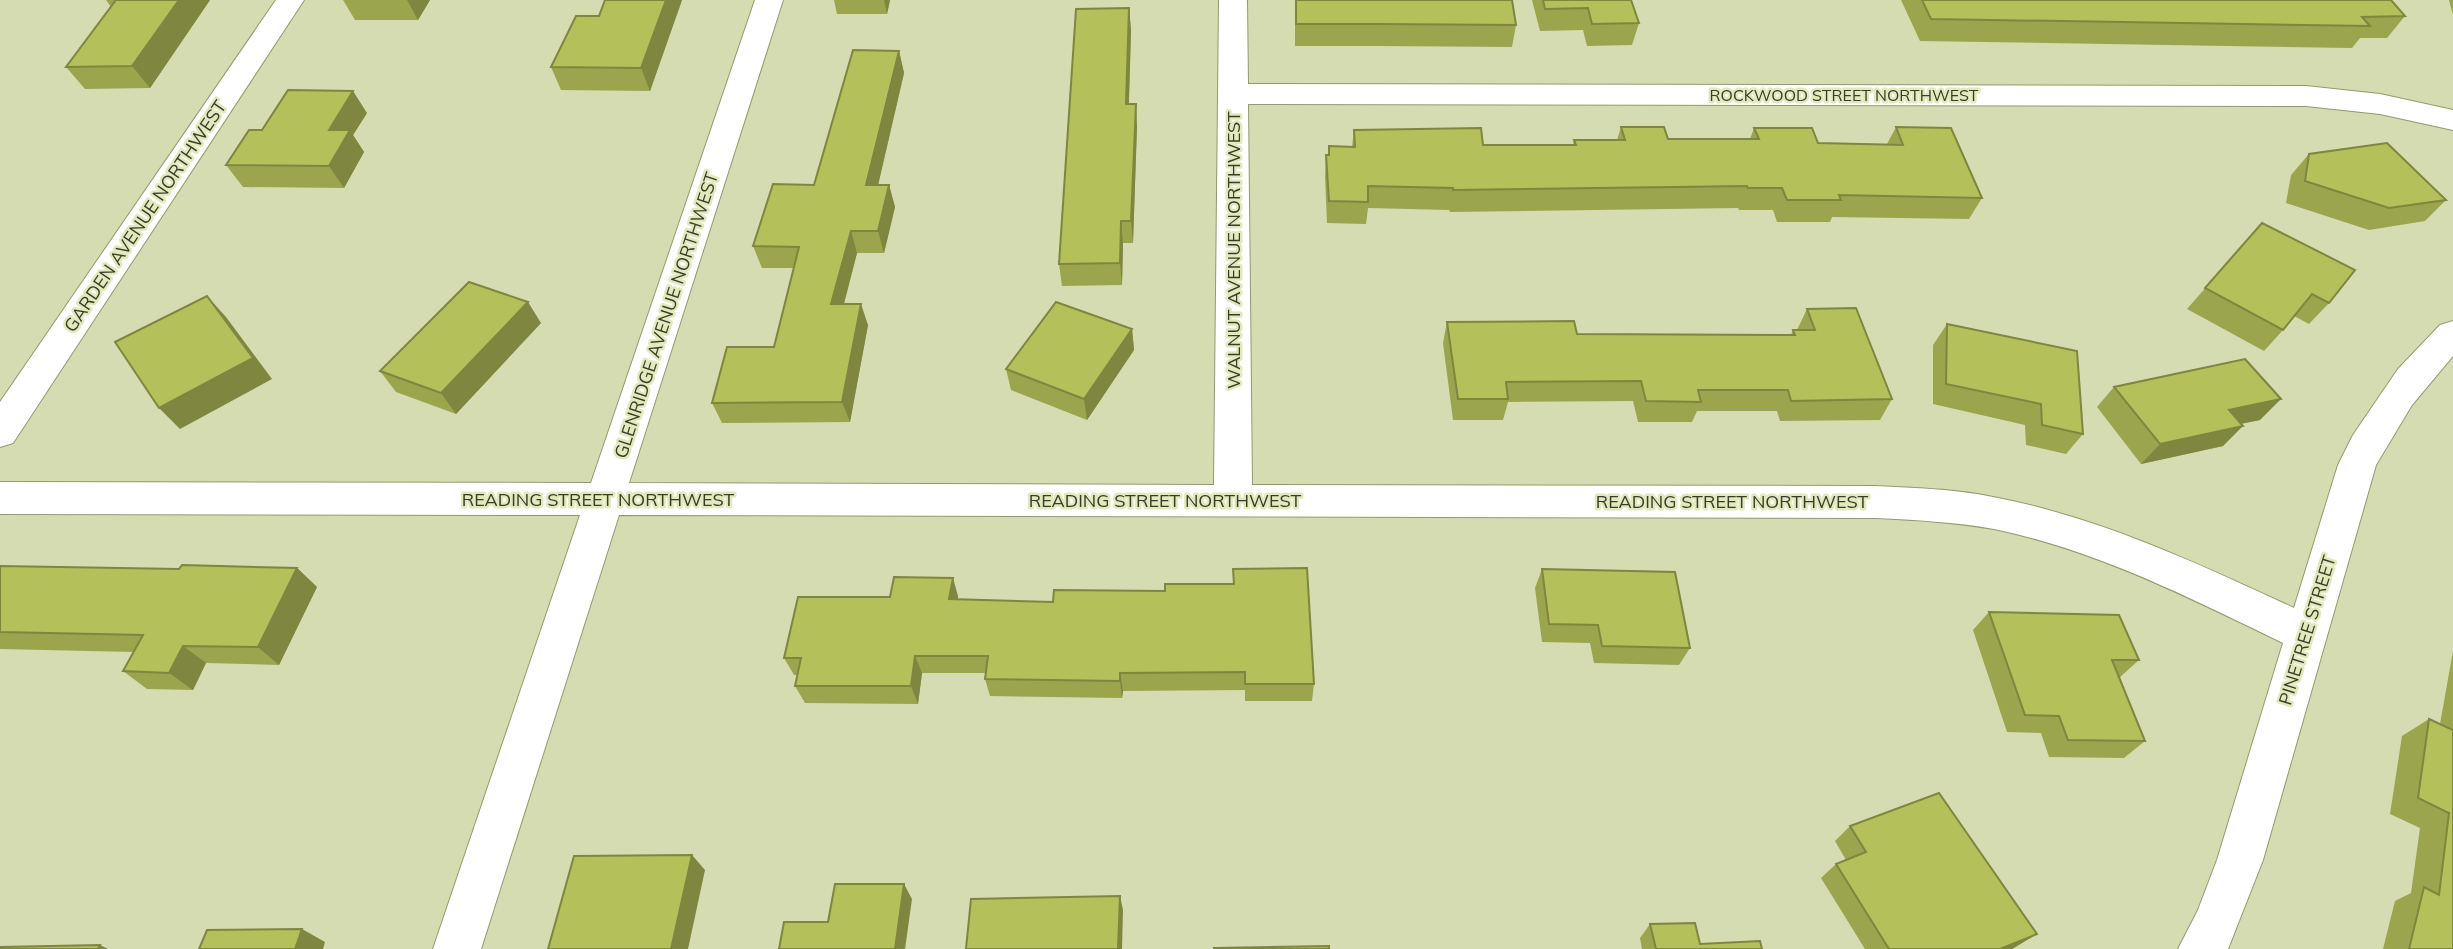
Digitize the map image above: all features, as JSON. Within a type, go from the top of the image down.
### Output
[{"type":"street","name":"GARDEN AVENUE NORTHWEST","points":[[0,432],[290,0]]},
{"type":"street","name":"GLENRIDGE AVENUE NORTHWEST","points":[[457,949],[769,0]]},
{"type":"street","name":"WALNUT AVENUE NORTHWEST","points":[[1233,0],[1233,500]]},
{"type":"street","name":"ROCKWOOD STREET NORTHWEST","points":[[1233,94],[2306,96],[2353,99],[2453,120]]},
{"type":"street","name":"PINETREE STREET","points":[[2202,949],[2216,924],[2240,860],[2357,465],[2373,432],[2414,372],[2453,334]]},
{"type":"street","name":"READING STREET NORTHWEST","points":[[0,498],[1876,502],[1934,505],[1993,513],[2055,528],[2117,548],[2180,574],[2306,634]]},
{"type":"building","points":[[116,0],[179,0],[132,66],[66,67]]},
{"type":"building","points":[[605,0],[666,0],[641,68],[551,67],[576,16],[599,16]]},
{"type":"building","points":[[1296,0],[1512,0],[1516,25],[1296,24]]},
{"type":"building","points":[[1543,0],[1631,0],[1639,23],[1592,24],[1588,8],[1545,9]]},
{"type":"building","points":[[1922,0],[2391,0],[2405,16],[2362,17],[2370,26],[1931,19]]},
{"type":"building","points":[[1129,8],[1126,104],[1136,104],[1131,221],[1121,221],[1120,263],[1059,264],[1076,9]]},
{"type":"building","points":[[853,50],[899,51],[866,185],[889,185],[878,231],[851,231],[831,304],[861,304],[842,402],[712,403],[727,347],[774,347],[799,247],[753,246],[773,184],[814,185]]},
{"type":"building","points":[[288,90],[353,91],[329,130],[350,130],[329,166],[226,165],[249,130],[262,130]]},
{"type":"building","points":[[1621,127],[1664,127],[1668,139],[1759,139],[1754,128],[1812,128],[1818,143],[1903,145],[1896,127],[1951,128],[1982,198],[1839,195],[1841,200],[1787,200],[1782,188],[1747,186],[1453,190],[1368,186],[1368,202],[1329,201],[1326,155],[1329,155],[1329,146],[1355,147],[1354,130],[1481,128],[1483,145],[1576,145],[1574,140],[1625,140]]},
{"type":"building","points":[[2387,143],[2446,200],[2389,208],[2305,181],[2309,154]]},
{"type":"building","points":[[2262,223],[2355,270],[2329,303],[2312,294],[2283,330],[2205,288]]},
{"type":"building","points":[[469,282],[528,302],[441,393],[380,371]]},
{"type":"building","points":[[207,296],[253,358],[159,408],[115,342]]},
{"type":"building","points":[[1056,302],[1132,329],[1084,399],[1006,369]]},
{"type":"building","points":[[1856,308],[1892,399],[1791,401],[1788,390],[1698,390],[1701,402],[1646,401],[1641,381],[1506,382],[1508,399],[1458,399],[1447,322],[1574,321],[1577,334],[1795,335],[1793,330],[1815,330],[1807,309]]},
{"type":"building","points":[[1947,324],[2077,351],[2083,434],[2042,425],[2041,404],[1946,384]]},
{"type":"building","points":[[2245,359],[2281,399],[2229,410],[2243,426],[2160,444],[2114,387]]},
{"type":"building","points":[[182,565],[297,568],[258,647],[183,646],[169,673],[123,671],[143,635],[0,632],[0,566],[179,569]]},
{"type":"building","points":[[1307,568],[1314,684],[1245,684],[1245,672],[1120,673],[1120,681],[985,679],[988,656],[915,656],[911,686],[795,686],[801,658],[784,658],[798,597],[890,597],[894,577],[953,578],[949,599],[1053,602],[1054,590],[1165,591],[1165,584],[1234,584],[1233,569]]},
{"type":"building","points":[[1542,569],[1675,572],[1690,648],[1602,646],[1598,625],[1549,624]]},
{"type":"building","points":[[1989,612],[2119,615],[2139,660],[2112,660],[2145,741],[2068,740],[2059,716],[2025,715]]},
{"type":"building","points":[[2429,719],[2453,730],[2453,949],[2409,949],[2424,887],[2439,895],[2449,813],[2418,798]]},
{"type":"building","points":[[1939,793],[2037,934],[2000,949],[1889,949],[1836,864],[1866,852],[1850,826]]},
{"type":"building","points":[[692,855],[671,949],[548,949],[574,856]]},
{"type":"building","points":[[835,884],[904,884],[895,949],[779,949],[784,922],[828,922]]},
{"type":"building","points":[[1120,896],[1118,949],[966,949],[971,899]]},
{"type":"building","points":[[1695,923],[1700,944],[1760,941],[1762,949],[1656,949],[1650,924]]},
{"type":"building","points":[[302,929],[295,949],[199,949],[207,930]]},
{"type":"building","points":[[100,945],[98,949],[0,949],[0,947]]},
{"type":"building","points":[[1329,946],[1329,949],[1214,949],[1214,948]]}]
